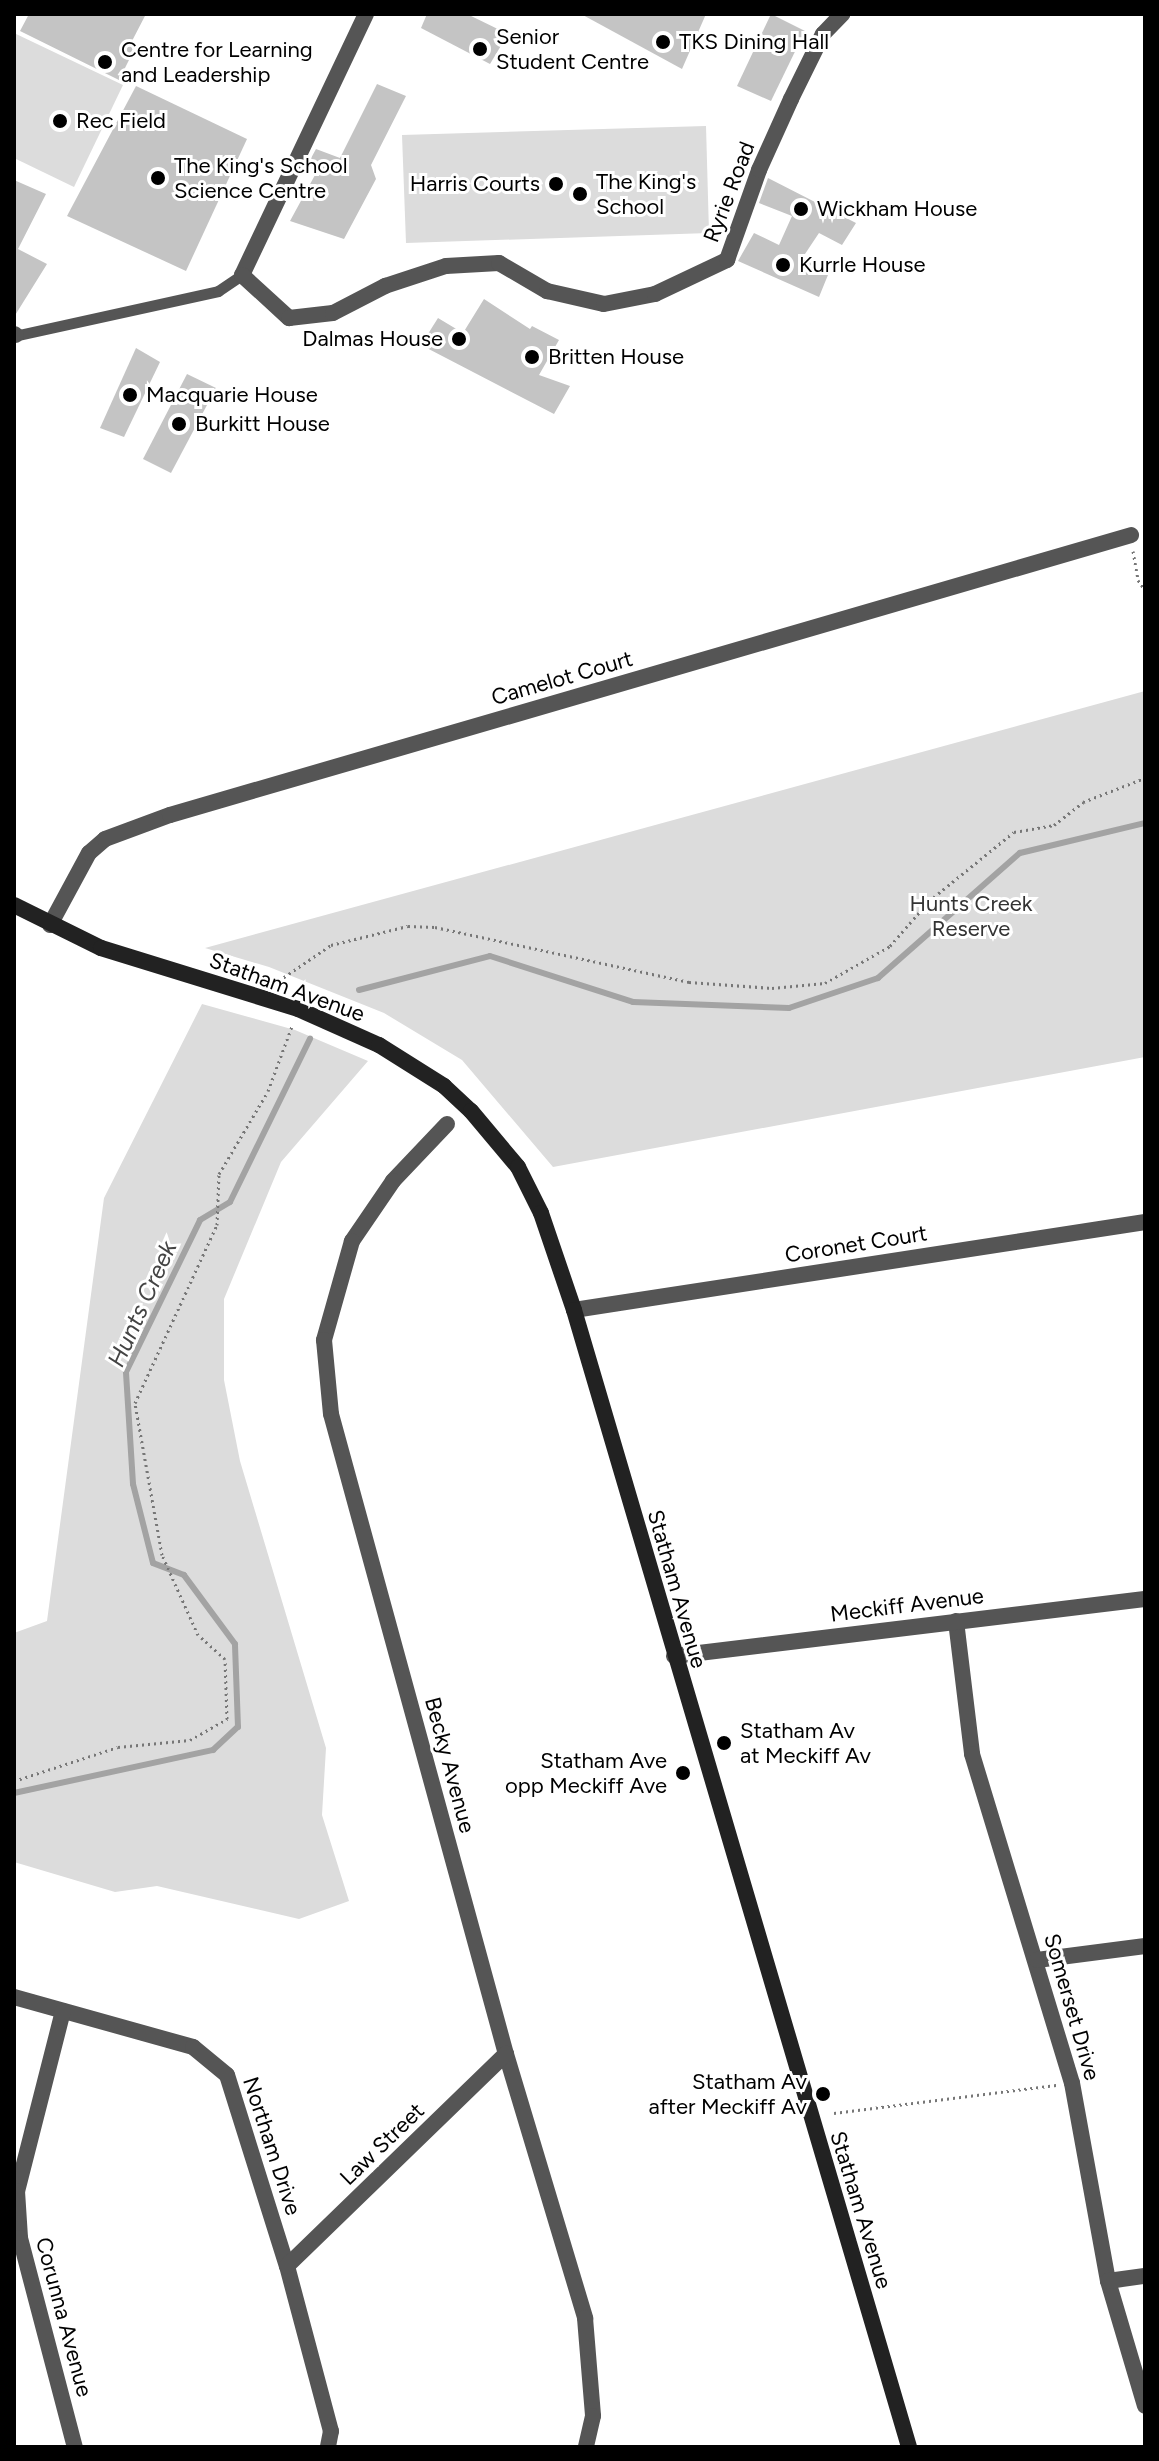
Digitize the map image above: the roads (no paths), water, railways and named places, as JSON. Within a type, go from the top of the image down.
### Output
[{"type":"main road","name":"Statham Avenue","points":[[14,905],[50,925],[142,964],[298,1009],[353,1032],[411,1062],[471,1111],[518,1167],[541,1213],[574,1310],[909,2447]]},
{"type":"street","points":[[242,275],[366,14]]},
{"type":"street","name":"Ryrie Road","points":[[242,275],[289,318],[333,313],[385,286],[446,266],[499,263],[547,291],[604,304],[655,294],[727,260],[759,170],[791,99],[823,34],[842,14]]},
{"type":"street","name":"Camelot Court","points":[[50,925],[89,853],[105,839],[170,815],[1131,535]]},
{"type":"street","name":"Becky Avenue","points":[[447,1124],[393,1181],[352,1241],[324,1340],[331,1414],[506,2054],[585,2318],[593,2416],[586,2447]]},
{"type":"street","name":"Coronet Court","points":[[574,1310],[1145,1222]]},
{"type":"street","name":"Meckiff Avenue","points":[[674,1656],[1145,1599]]},
{"type":"street","name":"Somerset Drive","points":[[956,1621],[972,1754],[1072,2083],[1108,2281],[1145,2406]]},
{"type":"street","points":[[1037,1960],[1145,1946]]},
{"type":"street","name":"Northam Drive","points":[[14,1997],[193,2047],[227,2075],[287,2266],[331,2431],[328,2447]]},
{"type":"street","name":"Corunna Avenue","points":[[63,2011],[17,2191],[20,2238],[75,2447]]},
{"type":"street","name":"Law Street","points":[[287,2266],[506,2054]]},
{"type":"street","points":[[1108,2281],[1145,2276]]},
{"type":"lane","points":[[15,335],[218,291],[242,275]]},
{"type":"waterway","name":"Hunts Creek","points":[[359,990],[490,956],[633,1002],[789,1008],[878,978],[1020,853],[1145,823]]},
{"type":"waterway","name":"Hunts Creek","points":[[14,1793],[213,1750],[238,1727],[235,1644],[184,1575],[153,1563],[133,1484],[126,1372],[200,1220],[230,1202],[310,1039]]},
{"type":"place","name":"TKS Dining Hall","points":[[663,42]]},
{"type":"place","name":"Senior Student Centre","points":[[480,49]]},
{"type":"place","name":"Centre for Learning and Leadership","points":[[105,62]]},
{"type":"place","name":"Rec Field","points":[[60,121]]},
{"type":"place","name":"The King's School Science Centre","points":[[158,178]]},
{"type":"place","name":"Harris Courts","points":[[556,184]]},
{"type":"place","name":"The King's School","points":[[580,194]]},
{"type":"place","name":"Wickham House","points":[[801,209]]},
{"type":"place","name":"Kurrle House","points":[[783,265]]},
{"type":"place","name":"Dalmas House","points":[[459,339]]},
{"type":"place","name":"Britten House","points":[[532,357]]},
{"type":"place","name":"Macquarie House","points":[[130,395]]},
{"type":"place","name":"Burkitt House","points":[[179,424]]},
{"type":"place","name":"Statham Av at Meckiff Av","points":[[724,1743]]},
{"type":"place","name":"Statham Ave opp Meckiff Ave","points":[[683,1773]]},
{"type":"place","name":"Statham Av after Meckiff Av","points":[[823,2094]]},
{"type":"park label","name":"Hunts Creek Reserve","points":[[971,916]]}]
